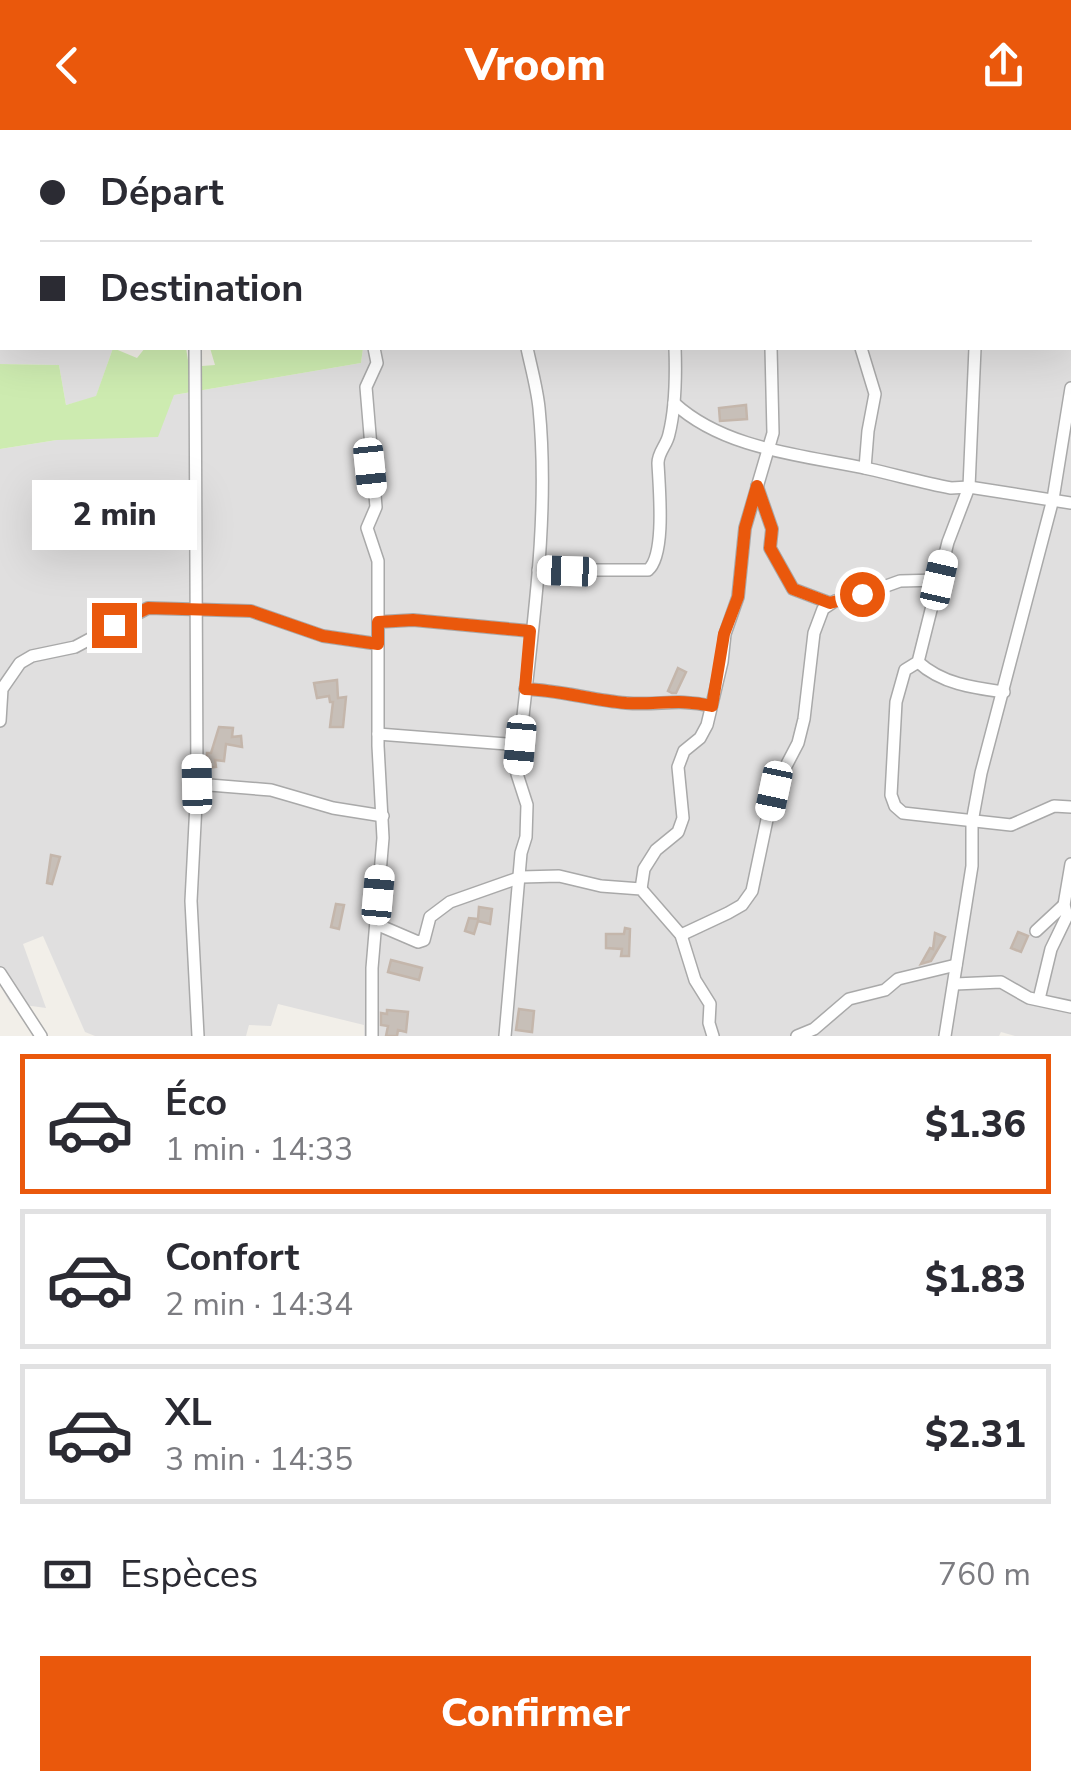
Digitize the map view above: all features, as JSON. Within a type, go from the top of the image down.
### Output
[{"type":"street","points":[[196,350],[197,784],[191,900],[198,1036]]},
{"type":"street","points":[[372,1036],[372,968],[383,816],[378,734],[378,561],[368,528],[376,507],[366,387],[377,363],[374,350]]},
{"type":"street","points":[[504,1036],[527,818],[517,774],[538,570],[542,476],[539,404],[527,350]]},
{"type":"street","points":[[538,570],[595,572],[653,567],[660,520],[658,460],[669,439],[675,350]]},
{"type":"street","points":[[641,890],[644,869],[656,850],[678,832],[683,818],[678,767],[684,751],[707,726],[712,706],[724,634],[738,597],[745,528],[770,448],[774,414],[770,350]]},
{"type":"street","points":[[862,350],[874,394],[865,468]]},
{"type":"street","points":[[975,350],[968,487],[948,542],[918,662],[905,670],[896,702],[891,795],[895,806],[912,815],[1012,825],[1054,806],[1071,807]]},
{"type":"street","points":[[946,1036],[972,866],[972,822],[988,743],[1053,500],[1071,388]]},
{"type":"street","points":[[674,403],[690,417],[722,434],[770,448],[952,488],[1071,502]]},
{"type":"street","points":[[670,426],[690,417]]},
{"type":"street","points":[[757,486],[772,529],[770,548],[793,589],[830,603],[850,600],[900,581],[939,580]]},
{"type":"street","points":[[680,935],[728,914],[752,891],[774,791],[798,743],[804,719],[814,633],[830,603]]},
{"type":"street","points":[[0,721],[6,679],[32,656],[75,647],[148,608],[251,611],[323,636],[378,644]]},
{"type":"street","points":[[378,622],[413,620],[530,631]]},
{"type":"street","points":[[918,662],[937,676],[971,688],[1004,692]]},
{"type":"street","points":[[525,689],[582,699],[645,704],[684,700],[712,706]]},
{"type":"street","points":[[378,734],[520,745]]},
{"type":"street","points":[[197,784],[271,790],[333,808],[383,816]]},
{"type":"street","points":[[1039,999],[1051,949],[1068,916],[1064,904],[1071,864]]},
{"type":"street","points":[[376,924],[418,942],[424,940],[430,916],[450,902],[521,878],[559,876],[641,890],[680,935],[695,980],[710,1004],[708,1023],[714,1036]]},
{"type":"street","points":[[1036,931],[1064,904]]},
{"type":"street","points":[[796,1036],[814,1029],[848,999],[884,990],[898,980],[956,966]]},
{"type":"street","points":[[0,973],[41,1036]]},
{"type":"street","points":[[955,984],[1002,982],[1028,998],[1071,1008]]},
{"type":"shaded area","points":[[0,350],[112,350],[96,397],[66,405],[59,365],[0,364]]},
{"type":"shaded area","points":[[363,350],[1071,350],[1071,1036],[1015,1036],[1001,1032],[999,1036],[364,1036],[364,1025],[278,1004],[271,1026],[249,1025],[246,1036],[95,1036],[85,1032],[43,936],[23,944],[46,1008],[10,1003],[0,985],[0,449],[57,440],[174,395],[361,363]]},
{"type":"green space","points":[[112,350],[137,358],[143,350],[186,350],[189,367],[215,365],[211,350],[363,350],[361,363],[174,395],[158,437],[57,440],[0,449],[0,364],[59,365],[66,405],[96,396]]},
{"type":"building","points":[[746,405],[747,419],[720,421],[719,408]]},
{"type":"building","points":[[678,668],[686,672],[676,693],[672,693],[668,691]]},
{"type":"building","points":[[337,680],[338,698],[346,697],[343,727],[330,727],[333,702],[329,696],[317,698],[314,683]]},
{"type":"building","points":[[219,727],[233,728],[232,737],[241,736],[242,747],[226,744],[224,761],[215,760],[216,767],[206,768],[207,753],[211,753]]},
{"type":"building","points":[[51,855],[60,857],[52,884],[47,883]]},
{"type":"building","points":[[336,904],[344,905],[339,929],[331,927]]},
{"type":"building","points":[[479,907],[492,909],[490,924],[478,921],[474,934],[465,931],[469,918],[478,919]]},
{"type":"building","points":[[625,928],[630,929],[629,956],[621,956],[622,949],[606,948],[606,934],[624,934]]},
{"type":"building","points":[[1018,932],[1028,936],[1021,952],[1011,948]]},
{"type":"building","points":[[935,933],[945,937],[931,961],[921,964],[933,949]]},
{"type":"building","points":[[391,960],[422,968],[419,980],[388,972]]},
{"type":"building","points":[[519,1009],[534,1011],[532,1032],[516,1030]]},
{"type":"building","points":[[387,1010],[408,1012],[406,1032],[398,1030],[397,1036],[386,1036],[388,1026],[381,1025],[381,1013],[387,1014]]},
{"type":"route","points":[[114,625],[148,608],[251,611],[323,636],[378,644],[378,622],[413,620],[530,631],[525,689],[582,699],[645,704],[684,700],[712,706],[724,634],[738,597],[745,528],[757,486],[772,529],[770,548],[793,589],[830,603],[862,594]]}]
